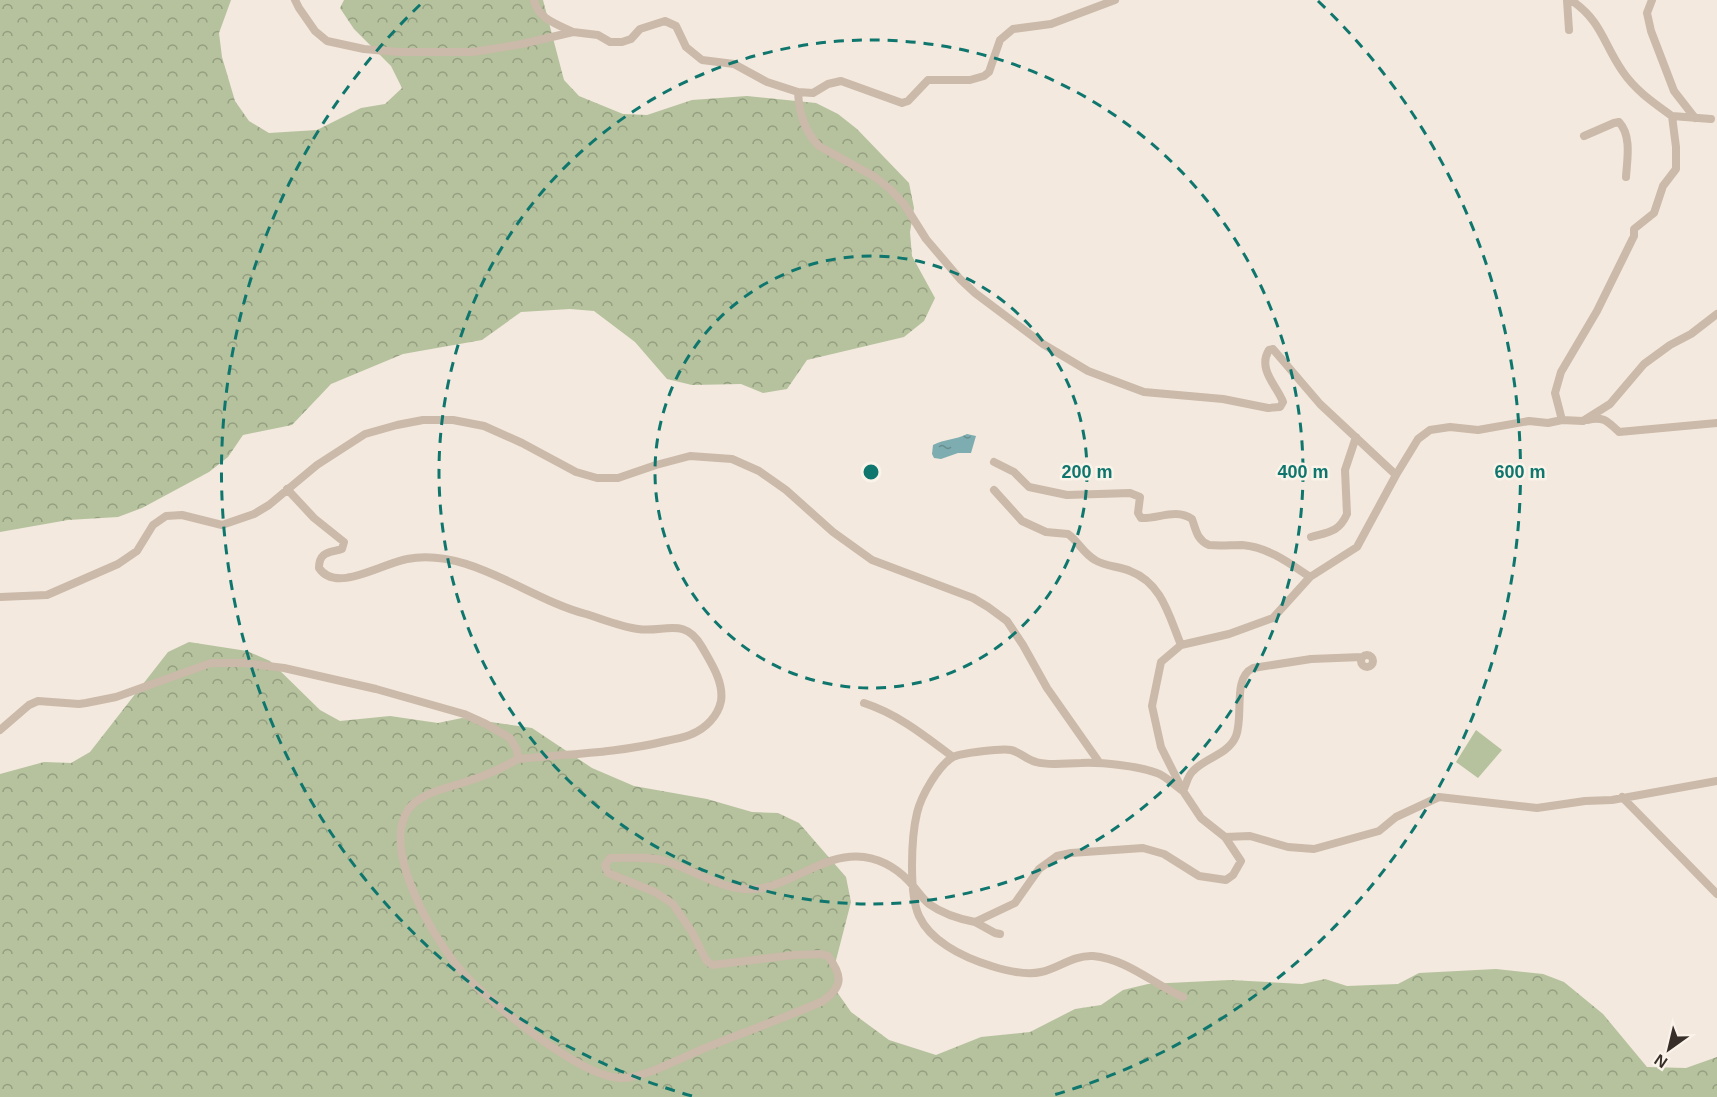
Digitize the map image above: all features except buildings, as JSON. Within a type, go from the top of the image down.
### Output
[{"type":"street","points":[[296,0],[298,8],[315,31],[327,41],[364,49],[398,52],[473,52],[573,32]]},
{"type":"street","points":[[534,0],[536,9],[542,17],[573,32],[598,35],[610,42],[622,42],[631,39],[640,29],[649,25],[664,21],[671,22],[676,26],[686,47],[702,60],[735,64],[767,82],[798,92],[813,93],[828,84],[841,81],[902,103],[908,101],[928,80],[970,80],[984,76],[989,72],[1000,40],[1013,29],[1051,24],[1115,0]]},
{"type":"street","points":[[1569,0],[1569,30]]},
{"type":"street","points":[[1569,0],[1587,12],[1598,26],[1631,84],[1649,100],[1672,116],[1711,119]]},
{"type":"street","points":[[1652,0],[1647,13],[1651,31],[1674,91],[1695,118]]},
{"type":"street","points":[[798,92],[802,117],[812,139],[819,146],[874,177],[890,189],[904,204],[926,239],[960,279],[1043,344],[1088,371],[1144,392],[1223,399],[1268,408],[1280,407],[1283,402],[1267,370],[1265,357],[1269,350],[1273,349],[1320,404],[1396,475]]},
{"type":"street","points":[[1562,420],[1555,393],[1560,372],[1597,311],[1634,236],[1634,229],[1654,213],[1663,186],[1676,169],[1672,116]]},
{"type":"street","points":[[1584,136],[1619,122],[1622,125],[1628,148],[1626,177]]},
{"type":"street","points":[[1583,420],[1610,404],[1644,364],[1670,345],[1691,334],[1717,314]]},
{"type":"street","points":[[975,922],[1015,903],[1039,869],[1057,856],[1071,853],[1143,848],[1164,854],[1199,876],[1226,880],[1233,875],[1241,861],[1225,837],[1201,818],[1183,791],[1161,747],[1152,706],[1161,662],[1181,645],[1229,634],[1273,618],[1310,577],[1357,547],[1418,439],[1430,430],[1450,427],[1478,430],[1529,421],[1548,423],[1598,417],[1619,432],[1717,423]]},
{"type":"street","points":[[0,597],[47,595],[118,564],[136,551],[153,525],[166,516],[182,515],[222,525],[254,514],[269,505],[317,465],[365,434],[423,420],[453,420],[484,426],[576,472],[597,477],[618,478],[690,456],[732,459],[759,471],[786,490],[833,532],[872,560],[973,598],[1007,621],[1047,688],[1099,762]]},
{"type":"street","points":[[1311,537],[1336,529],[1345,520],[1347,514],[1345,470],[1356,437]]},
{"type":"street","points":[[994,462],[1014,472],[1029,487],[1067,495],[1130,493],[1137,495],[1140,499],[1138,513],[1141,518],[1171,514],[1185,515],[1192,519],[1198,538],[1204,543],[1220,546],[1244,545],[1281,557],[1310,577]]},
{"type":"street","points":[[287,489],[314,518],[344,542],[342,549],[328,551],[319,560],[319,568],[325,575],[345,579],[409,558],[424,557],[467,565],[523,587],[563,608],[636,629],[682,628],[692,634],[700,644],[720,681],[721,701],[716,716],[691,735],[644,747],[518,759],[488,774],[417,801],[402,821],[400,832],[402,855],[428,921],[464,974],[510,1014],[568,1057],[608,1075],[628,1077],[662,1066],[823,1001],[831,996],[839,983],[838,971],[828,956],[820,954],[712,965],[706,960],[673,904],[655,892],[608,873],[604,865],[610,858],[663,861],[712,881],[733,887],[753,889],[775,886],[818,865],[843,858],[863,857],[886,863],[942,912],[975,922],[1000,934]]},
{"type":"street","points":[[994,490],[1022,521],[1046,531],[1068,534],[1082,551],[1094,560],[1126,569],[1149,579],[1164,603],[1181,645]]},
{"type":"street","points":[[1183,791],[1192,771],[1232,744],[1238,731],[1241,684],[1247,670],[1311,659],[1362,657]]},
{"type":"street","points":[[0,730],[29,705],[38,701],[86,703],[116,697],[211,663],[244,663],[284,668],[376,689],[464,714],[510,738],[515,745],[518,759]]},
{"type":"street","points":[[864,703],[885,710],[923,734],[953,758]]},
{"type":"street","points":[[1183,791],[1158,773],[1099,762],[1036,762],[1011,750],[969,753],[953,758],[927,786],[917,813],[913,843],[913,885],[922,923],[946,945],[968,957],[1007,969],[1030,973],[1048,970],[1085,956],[1103,958],[1135,970],[1183,997]]},
{"type":"street","points":[[1225,837],[1250,836],[1288,847],[1314,849],[1379,831],[1396,817],[1439,796],[1537,808],[1675,790],[1717,781]]},
{"type":"street","points":[[1622,797],[1717,894]]},
{"type":"green space","points":[[0,0],[231,0],[219,33],[222,57],[235,101],[249,121],[269,133],[317,130],[361,108],[385,104],[402,88],[391,66],[354,29],[340,8],[344,0],[543,0],[564,80],[579,96],[623,114],[647,115],[692,100],[747,96],[816,103],[838,114],[857,129],[909,183],[914,208],[910,232],[912,256],[935,298],[924,321],[904,337],[807,360],[787,389],[763,393],[741,384],[692,385],[667,379],[635,342],[594,311],[570,309],[521,312],[482,340],[403,354],[331,384],[292,425],[243,435],[228,457],[209,472],[142,508],[118,517],[68,520],[0,532]]},
{"type":"green space","points":[[189,642],[247,651],[270,661],[320,710],[340,721],[390,716],[438,723],[462,718],[532,728],[592,768],[634,786],[707,799],[752,812],[778,813],[799,823],[846,877],[851,902],[834,968],[837,992],[851,1012],[889,1040],[936,1055],[981,1037],[1030,1032],[1075,1009],[1101,1005],[1123,990],[1148,984],[1230,980],[1302,984],[1325,979],[1347,986],[1398,984],[1419,973],[1496,969],[1543,974],[1564,982],[1603,1014],[1647,1067],[1686,1068],[1717,1057],[1717,1097],[0,1097],[0,774],[44,762],[71,763],[90,752],[168,652]]},
{"type":"green space","points":[[1476,730],[1502,750],[1478,778],[1456,762]]},
{"type":"water","points":[[967,434],[976,436],[971,453],[958,453],[941,459],[934,458],[933,445]]}]
